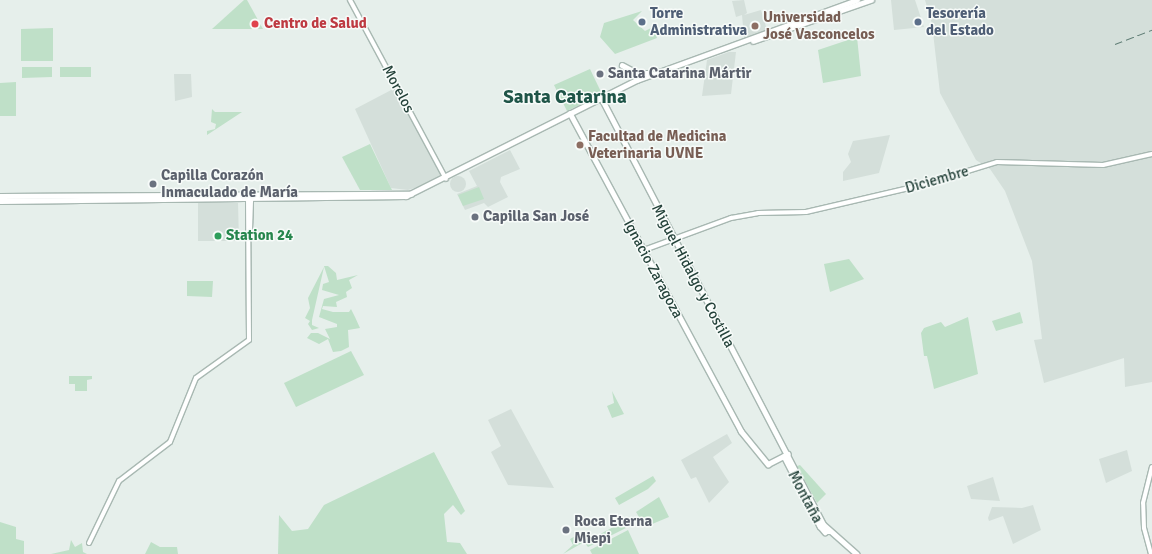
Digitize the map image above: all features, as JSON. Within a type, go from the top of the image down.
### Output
[{"type":"main road","points":[[632,83],[798,25],[857,0]]},
{"type":"main road","points":[[846,4],[854,6],[863,0]]},
{"type":"main road","points":[[0,196],[211,197],[412,194],[446,179],[601,97],[632,83],[664,70],[825,14],[871,0]]},
{"type":"main road","points":[[798,25],[805,26]]},
{"type":"main road","points":[[622,65],[641,73],[664,70]]},
{"type":"main road","name":"Miguel Hidalgo y Costilla","points":[[601,97],[673,239],[786,455]]},
{"type":"main road","name":"Ignacio Zaragoza","points":[[570,113],[736,424],[768,464],[786,455]]},
{"type":"main road","points":[[0,200],[196,199],[221,194],[250,196]]},
{"type":"main road","name":"Montaña","points":[[786,455],[820,526],[825,532],[830,532],[857,554]]},
{"type":"street","name":"Morelos","points":[[350,0],[446,179]]},
{"type":"street","name":"Diciembre","points":[[644,250],[722,220],[758,213],[806,212],[931,183],[1003,161],[1103,165],[1152,154]]},
{"type":"street","points":[[89,543],[119,481],[170,442],[196,378],[249,340],[250,196]]},
{"type":"street","points":[[1151,554],[1143,503],[1152,467]]},
{"type":"shaded area","name":"Universidad José Vasconcelos","points":[[744,0],[747,13],[744,15],[761,10],[767,30],[744,38],[742,15],[736,17],[732,1]]},
{"type":"shaded area","points":[[891,0],[915,0],[924,27],[894,30]]},
{"type":"shaded area","points":[[925,0],[1152,0],[1152,382],[1125,387],[1124,358],[1044,383],[1034,340],[1042,339],[1032,261],[1005,191],[990,169],[976,160],[940,93],[932,24]]},
{"type":"shaded area","points":[[729,52],[736,52],[731,94],[702,96],[707,60]]},
{"type":"shaded area","points":[[174,74],[191,74],[192,97],[175,101]]},
{"type":"shaded area","points":[[395,88],[441,175],[424,185],[408,190],[391,188],[355,109]]},
{"type":"shaded area","points":[[890,135],[879,173],[843,181],[843,172],[851,162],[848,154],[853,141]]},
{"type":"shaded area","points":[[510,150],[520,169],[501,177],[500,182],[508,197],[488,207],[484,203],[465,210],[457,194],[477,186],[469,171]]},
{"type":"shaded area","points":[[458,176],[464,178],[466,184],[464,190],[458,192],[452,190],[450,184],[452,178]]},
{"type":"shaded area","points":[[198,203],[238,203],[239,241],[198,241]]},
{"type":"shaded area","points":[[511,409],[554,488],[508,485],[491,452],[501,446],[488,420]]},
{"type":"shaded area","points":[[727,434],[732,443],[713,457],[729,482],[709,503],[696,477],[691,479],[681,460]]},
{"type":"shaded area","points":[[1127,450],[1132,471],[1106,483],[1099,459]]},
{"type":"shaded area","points":[[993,477],[1000,501],[971,499],[967,486]]},
{"type":"shaded area","points":[[1033,505],[1041,530],[1013,544],[1003,516],[989,521],[988,518],[992,507],[1022,508]]},
{"type":"green space","points":[[244,0],[247,0],[263,29],[212,29]]},
{"type":"green space","points":[[642,11],[633,20],[645,31],[653,27],[657,38],[615,54],[600,37],[604,23]]},
{"type":"green space","points":[[53,28],[53,61],[21,61],[21,29]]},
{"type":"green space","points":[[857,37],[861,76],[823,83],[818,50]]},
{"type":"green space","points":[[22,67],[52,67],[52,77],[22,78]]},
{"type":"green space","points":[[60,67],[91,67],[91,77],[60,77]]},
{"type":"green space","points":[[590,69],[602,94],[567,111],[554,85]]},
{"type":"green space","points":[[16,82],[16,116],[0,116],[0,83]]},
{"type":"green space","points":[[212,109],[215,112],[242,112],[207,135],[207,131],[215,129],[216,124],[211,122]]},
{"type":"green space","points":[[370,144],[392,190],[360,190],[342,157]]},
{"type":"green space","points":[[479,187],[484,199],[463,206],[458,195]]},
{"type":"green space","points":[[849,259],[864,279],[830,292],[824,264]]},
{"type":"green space","points":[[324,266],[328,266],[336,273],[337,280],[358,275],[349,280],[352,288],[346,292],[347,297],[336,302],[337,307],[323,306],[322,309],[333,312],[349,312],[351,309],[360,328],[348,330],[349,347],[341,351],[333,352],[328,339],[319,344],[307,338],[311,333],[318,333],[330,339],[325,329],[337,327],[337,324],[319,317],[324,299],[339,295],[322,290],[323,284],[329,282]]},
{"type":"green space","points":[[324,267],[312,320],[312,325],[319,328],[312,330],[308,324],[310,321],[305,318],[310,308],[308,298]]},
{"type":"green space","points":[[187,281],[213,281],[212,297],[187,296]]},
{"type":"green space","points":[[1020,312],[1023,323],[996,331],[992,321]]},
{"type":"green space","points":[[968,317],[978,374],[934,389],[927,356],[924,356],[921,333],[924,328],[941,322],[945,327]]},
{"type":"green space","points":[[351,351],[364,375],[296,407],[284,383]]},
{"type":"green space","points":[[69,376],[92,376],[92,379],[87,380],[87,391],[75,391],[75,384],[69,384]]},
{"type":"green space","points":[[612,391],[624,414],[612,418],[607,406],[614,403]]},
{"type":"green space","points":[[434,452],[465,511],[461,515],[453,505],[444,514],[447,542],[460,543],[467,554],[278,554],[279,515],[292,531],[308,529],[324,505]]},
{"type":"green space","points":[[800,465],[826,494],[817,503],[797,466]]},
{"type":"green space","points":[[653,476],[656,481],[648,489],[619,505],[615,498]]},
{"type":"green space","points":[[659,497],[669,517],[645,527],[636,512]]},
{"type":"green space","points":[[0,522],[16,527],[16,539],[24,541],[24,554],[0,554]]},
{"type":"green space","points":[[619,524],[626,528],[588,547],[584,542],[563,554],[573,545],[570,539],[579,534],[585,534],[589,540]]},
{"type":"green space","points":[[628,530],[639,554],[592,554],[590,550]]},
{"type":"green space","points":[[71,540],[75,547],[82,543],[83,552],[87,554],[51,554],[69,550]]},
{"type":"green space","points":[[151,542],[160,547],[177,547],[178,554],[145,554]]},
{"type":"railway","points":[[1115,44],[1152,30]]},
{"type":"place","name":"Torre Administrativa","points":[[642,22]]},
{"type":"place","name":"Tesorería del Estado","points":[[918,22]]},
{"type":"place","name":"Centro de Salud","points":[[255,24]]},
{"type":"place","name":"Universidad José Vasconcelos","points":[[755,26]]},
{"type":"place","name":"Santa Catarina Mártir","points":[[600,74]]},
{"type":"place","name":"Facultad de Medicina Veterinaria UVNE","points":[[580,145]]},
{"type":"place","name":"Capilla Corazón Inmaculado de María","points":[[153,184]]},
{"type":"place","name":"Capilla San José","points":[[475,217]]},
{"type":"place","name":"Station 24","points":[[218,236]]},
{"type":"place","name":"Roca Eterna Miepi","points":[[566,530]]},
{"type":"district","name":"Santa Catarina","points":[[565,98]]}]
